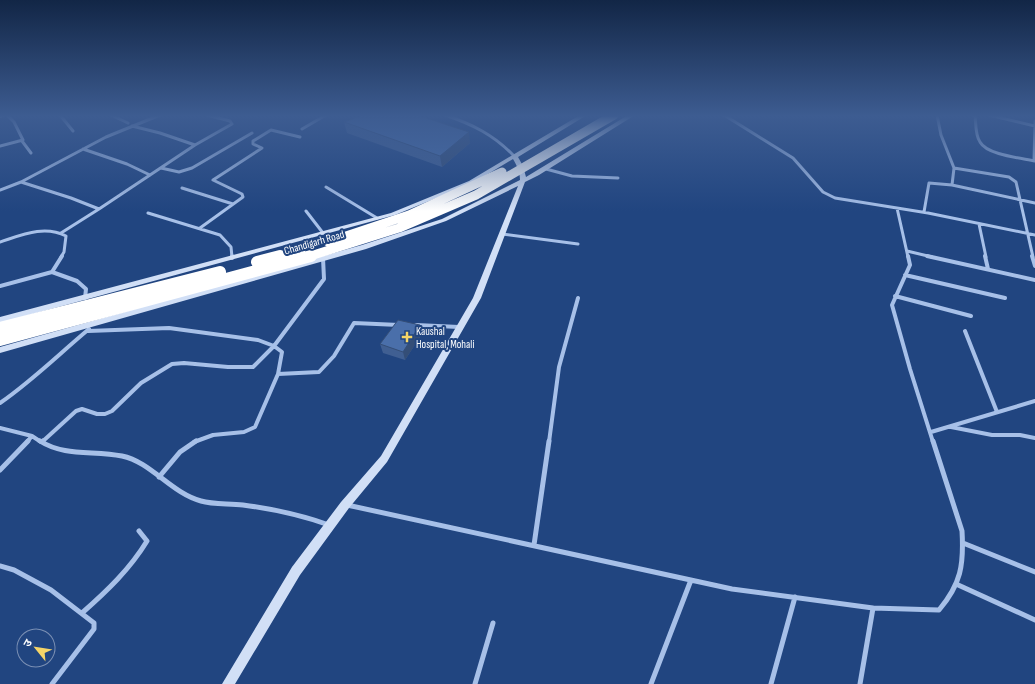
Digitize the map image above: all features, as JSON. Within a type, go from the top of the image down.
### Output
[{"type":"highway","points":[[0,328],[309,248],[386,223],[437,203],[503,172],[545,147]]},
{"type":"highway","name":"Chandigarh Road","points":[[0,340],[317,254],[399,228],[476,195],[559,147]]},
{"type":"main road","points":[[0,320],[393,214],[471,182],[530,147]]},
{"type":"main road","points":[[0,350],[364,247],[444,220],[524,180],[580,147]]},
{"type":"main road","points":[[229,684],[296,572],[345,505],[384,459],[477,298],[524,180],[521,166],[514,156]]},
{"type":"street","points":[[26,147],[31,153]]},
{"type":"street","points":[[0,190],[21,182],[87,147]]},
{"type":"street","points":[[61,233],[192,147]]},
{"type":"street","points":[[161,168],[179,172],[192,168],[228,147]]},
{"type":"street","points":[[200,228],[242,197],[242,194],[213,180],[215,177],[260,150],[262,148],[260,147]]},
{"type":"street","points":[[505,147],[514,156]]},
{"type":"street","points":[[775,147],[793,158],[823,192],[829,196],[924,212],[1035,235]]},
{"type":"street","points":[[946,147],[954,168],[952,185]]},
{"type":"street","points":[[984,147],[993,151],[1034,161],[1034,147]]},
{"type":"street","points":[[83,149],[127,164],[150,175]]},
{"type":"street","points":[[546,168],[572,176],[618,178]]},
{"type":"street","points":[[954,168],[1014,179],[1016,182],[1035,266]]},
{"type":"street","points":[[21,182],[71,198],[99,209]]},
{"type":"street","points":[[924,212],[929,183],[952,185],[1035,203]]},
{"type":"street","points":[[326,187],[377,218]]},
{"type":"street","points":[[182,188],[233,204]]},
{"type":"street","points":[[345,505],[534,544],[732,589],[873,608],[939,610],[950,598],[956,584],[960,579],[963,550],[962,532],[910,369],[892,305],[910,265],[897,208]]},
{"type":"street","points":[[306,210],[322,233]]},
{"type":"street","points":[[148,213],[220,235],[231,247],[232,258]]},
{"type":"street","points":[[979,224],[988,269]]},
{"type":"street","points":[[0,242],[41,230],[50,230],[61,233],[66,236],[64,252],[52,272]]},
{"type":"street","points":[[502,234],[578,244]]},
{"type":"street","points":[[907,251],[1035,280]]},
{"type":"street","points":[[42,442],[76,411],[82,409],[97,414],[105,414],[112,411],[142,383],[172,364],[184,363],[228,367],[253,367],[274,346],[293,323],[324,279],[323,258]]},
{"type":"street","points":[[0,286],[52,272],[77,281],[86,289],[86,298]]},
{"type":"street","points":[[905,275],[1005,298]]},
{"type":"street","points":[[895,296],[971,316]]},
{"type":"street","points":[[534,544],[559,367],[578,298]]},
{"type":"street","points":[[278,374],[319,372],[334,356],[354,323],[406,325]]},
{"type":"street","points":[[0,403],[25,386],[52,359],[95,324]]},
{"type":"street","points":[[414,325],[459,327]]},
{"type":"street","points":[[88,331],[169,328],[258,340],[274,346],[282,352],[278,374],[255,427],[250,431],[218,434],[196,439],[181,450],[159,477]]},
{"type":"street","points":[[965,331],[997,412]]},
{"type":"street","points":[[931,432],[1035,401]]},
{"type":"street","points":[[950,426],[970,432],[992,435],[1020,435],[1035,438]]},
{"type":"street","points":[[0,428],[32,436],[42,442],[65,451],[123,456],[143,465],[173,488],[201,501],[244,505],[297,514],[330,526]]},
{"type":"street","points":[[0,470],[32,436]]},
{"type":"street","points":[[82,612],[102,596],[136,559],[146,541],[139,531]]},
{"type":"street","points":[[963,542],[1035,572]]},
{"type":"street","points":[[0,566],[14,570],[45,587],[68,605],[82,612],[94,623],[94,629],[52,684]]},
{"type":"street","points":[[651,684],[691,580]]},
{"type":"street","points":[[956,584],[1035,620]]},
{"type":"street","points":[[771,684],[795,597]]},
{"type":"street","points":[[860,684],[873,608]]},
{"type":"street","points":[[474,684],[493,623]]},
{"type":"building","points":[[414,147],[451,147],[440,156]]},
{"type":"building","points":[[398,320],[420,325],[403,352],[380,344]]},
{"type":"place","name":"Kaushal Hospital, Mohali","points":[[407,337]]}]
